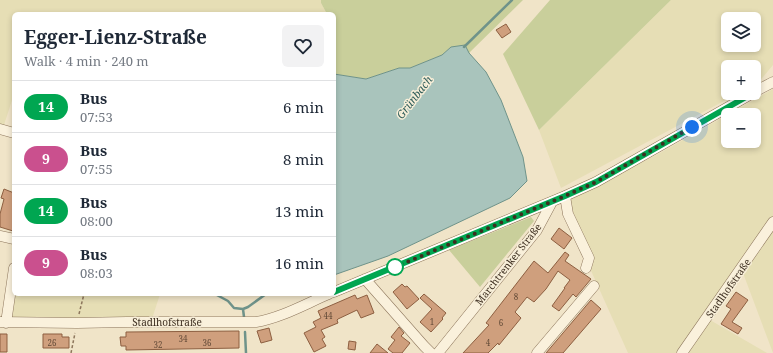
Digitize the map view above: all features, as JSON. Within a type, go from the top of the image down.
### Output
[{"type":"street","points":[[761,89],[773,82]]},
{"type":"street","points":[[336,291],[552,202],[596,182],[742,100]]},
{"type":"street","points":[[0,130],[12,133]]},
{"type":"street","points":[[565,196],[568,214],[589,258],[586,268]]},
{"type":"street","name":"Marchtrenker Straße","points":[[438,353],[537,230],[552,202]]},
{"type":"street","name":"Stadlhofstraße","points":[[682,353],[773,222]]},
{"type":"street","points":[[0,236],[12,239]]},
{"type":"street","points":[[3,322],[12,278]]},
{"type":"street","points":[[365,279],[431,353]]},
{"type":"street","points":[[537,353],[594,286]]},
{"type":"street","name":"Stadlhofstraße","points":[[3,322],[77,324],[127,322],[244,323],[266,320],[323,296]]},
{"type":"path","points":[[71,353],[84,296]]},
{"type":"shaded area","points":[[0,0],[321,0],[326,12],[12,12],[12,100],[4,125],[0,125]]},
{"type":"shaded area","points":[[671,0],[773,0],[773,65],[761,79],[761,60],[721,60],[721,100],[726,100],[561,188],[539,130]]},
{"type":"shaded area","points":[[773,89],[773,218],[679,353],[628,353],[561,204],[660,153],[721,118],[721,148],[761,148],[761,108],[739,108],[754,100],[761,100],[761,96]]},
{"type":"shaded area","points":[[773,228],[773,353],[743,273]]},
{"type":"shaded area","points":[[14,296],[159,296],[152,319],[9,318]]},
{"type":"shaded area","points":[[710,320],[767,353],[686,353]]},
{"type":"green space","points":[[321,0],[523,0],[469,53],[451,47],[442,55],[410,68],[399,68],[366,79],[336,74],[336,12],[326,12]]},
{"type":"green space","points":[[550,0],[671,0],[539,130],[503,54]]},
{"type":"green space","points":[[531,217],[534,221],[480,287],[449,250]]},
{"type":"water","points":[[465,45],[469,53],[486,72],[501,100],[523,157],[527,181],[510,198],[388,256],[336,274],[336,74],[366,79],[399,68],[410,68],[442,55],[451,47]]},
{"type":"building","points":[[506,24],[511,32],[502,38],[496,30]]},
{"type":"building","points":[[4,189],[12,192],[12,231],[0,227],[0,214],[4,199],[1,198]]},
{"type":"building","points":[[559,228],[572,238],[564,249],[551,239]]},
{"type":"building","points":[[565,252],[569,255],[565,261],[591,279],[576,297],[573,294],[559,311],[552,306],[570,280],[558,271],[546,289],[534,302],[527,297],[515,312],[521,318],[499,345],[498,343],[488,353],[463,353],[489,325],[486,323],[534,261],[548,273]]},
{"type":"building","points":[[402,284],[405,287],[407,286],[419,299],[407,309],[393,292]]},
{"type":"building","points":[[736,292],[748,300],[732,322],[742,328],[738,334],[721,324],[731,309],[726,306]]},
{"type":"building","points":[[424,294],[446,313],[442,318],[443,319],[431,332],[420,322],[432,309],[420,298]]},
{"type":"building","points":[[355,295],[357,299],[367,295],[374,313],[361,318],[357,310],[338,319],[338,323],[321,330],[325,337],[322,339],[326,346],[314,352],[304,333],[316,327],[313,322],[321,318],[318,311]]},
{"type":"building","points":[[591,300],[601,309],[563,353],[546,353]]},
{"type":"building","points":[[399,327],[404,333],[401,336],[410,343],[402,353],[393,353],[388,349],[395,340],[391,337]]},
{"type":"building","points":[[269,328],[272,340],[261,343],[257,331]]},
{"type":"building","points":[[239,331],[239,348],[126,350],[126,346],[121,346],[120,337],[126,337],[126,332]]},
{"type":"building","points":[[0,334],[7,334],[7,352],[0,352]]},
{"type":"building","points":[[43,334],[62,334],[62,337],[69,337],[69,348],[43,348]]},
{"type":"building","points":[[349,341],[356,342],[355,350],[348,349]]},
{"type":"building","points":[[377,344],[388,353],[370,353]]},
{"type":"waterway","name":"Grünbach","points":[[464,47],[512,0]]},
{"type":"waterway","points":[[219,296],[228,301],[234,308],[243,309]]},
{"type":"waterway","name":"Grünbach","points":[[244,317],[243,309],[263,296]]},
{"type":"waterway","name":"Grünbach","points":[[245,332],[246,353]]},
{"type":"bus line","name":"14","points":[[336,291],[596,182],[741,100]]},
{"type":"route","points":[[395,267],[596,182],[692,127]]}]
